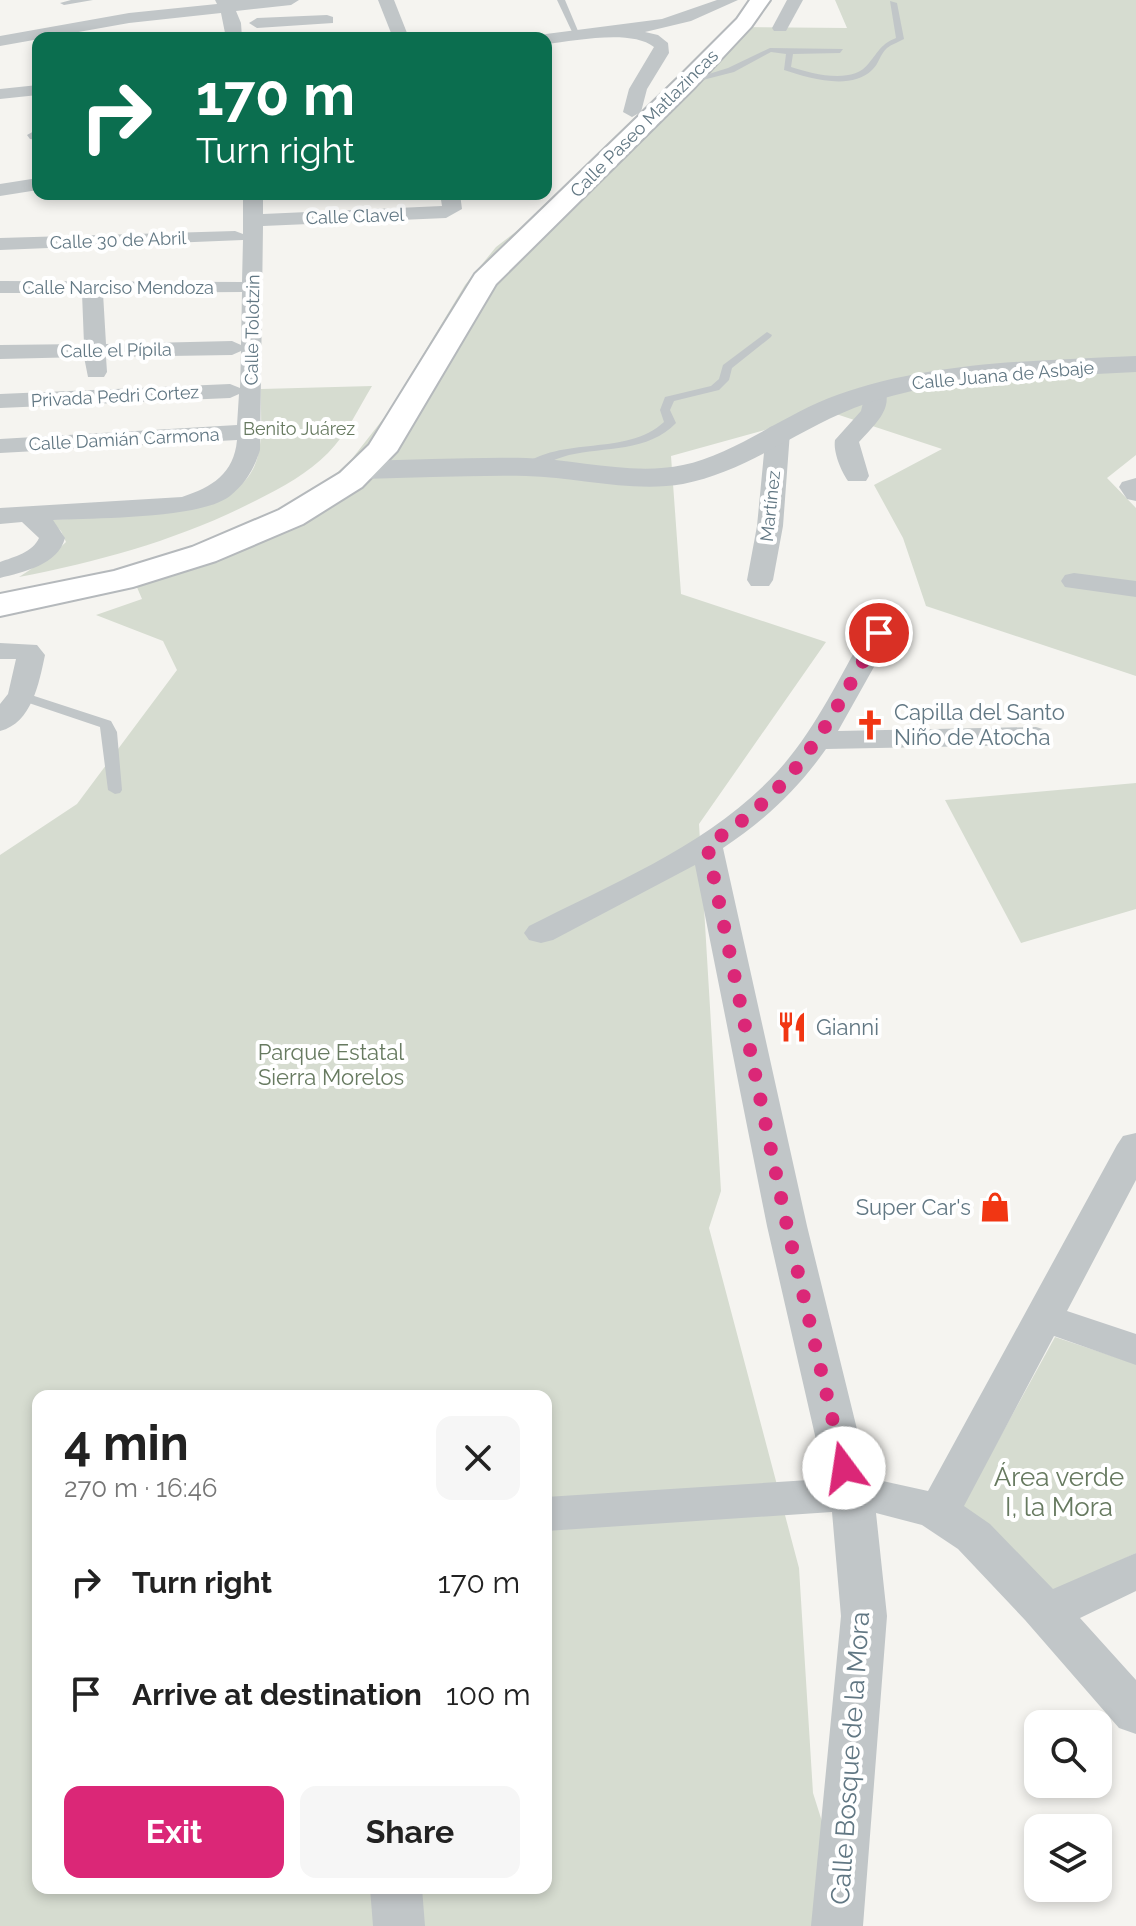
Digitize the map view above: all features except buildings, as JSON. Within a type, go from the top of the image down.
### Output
[{"type":"highway","name":"Calle Paseo Matlazincas","points":[[552,188],[723,25],[740,0]]},
{"type":"highway","name":"Calle Paseo Matlazincas","points":[[0,605],[106,584],[204,554],[291,517],[362,470],[388,441],[485,280],[687,82],[744,23],[760,0]]},
{"type":"highway","name":"Calle Paseo Matlazincas","points":[[0,589],[92,571],[190,541],[267,507],[327,473],[352,449],[456,286],[481,255],[539,200]]},
{"type":"street","points":[[110,0],[129,18]]},
{"type":"street","points":[[50,32],[225,3],[291,0]]},
{"type":"street","points":[[386,0],[399,32]]},
{"type":"street","points":[[599,34],[635,24],[697,15],[730,0]]},
{"type":"street","points":[[780,28],[795,0]]},
{"type":"street","points":[[225,3],[233,31],[327,20]]},
{"type":"street","points":[[552,38],[599,34],[644,36],[662,46],[661,53],[638,89],[632,112]]},
{"type":"street","points":[[0,41],[32,35]]},
{"type":"street","points":[[0,94],[32,91]]},
{"type":"street","points":[[0,190],[32,185]]},
{"type":"street","name":"Calle Tolotzin","points":[[27,514],[185,504],[210,498],[231,483],[241,471],[248,450],[238,432],[230,391],[236,287],[235,200]]},
{"type":"street","name":"Calle Tolotzin","points":[[238,432],[253,200]]},
{"type":"street","name":"Calle Clavel","points":[[254,220],[441,212],[450,211],[451,200]]},
{"type":"street","name":"Calle 30 de Abril","points":[[0,244],[235,237]]},
{"type":"street","name":"Calle Narciso Mendoza","points":[[0,287],[236,287]]},
{"type":"street","points":[[92,287],[100,440]]},
{"type":"street","name":"Calle el Pípila","points":[[0,352],[232,348]]},
{"type":"street","name":"Calle Juana de Asbaje","points":[[362,470],[527,467],[650,477],[681,475],[719,465],[778,432],[875,391],[964,374],[1136,364]]},
{"type":"street","name":"Privada Pedri Cortez","points":[[0,401],[230,391]]},
{"type":"street","points":[[857,476],[846,446],[847,440],[873,412],[875,391]]},
{"type":"street","name":"Calle Damián Carmona","points":[[0,446],[238,432]]},
{"type":"street","name":"Martínez","points":[[760,580],[770,526],[778,432]]},
{"type":"street","points":[[1136,485],[1131,487],[1136,494]]},
{"type":"street","points":[[0,516],[27,514],[49,531],[52,538],[50,545],[39,556],[0,570]]},
{"type":"street","points":[[1074,581],[1136,589]]},
{"type":"street","points":[[541,933],[707,845],[765,803],[818,740],[879,633]]},
{"type":"street","points":[[0,722],[22,696],[31,655],[12,651]]},
{"type":"street","points":[[818,740],[1036,736]]},
{"type":"street","name":"Calle Bosque de la Mora","points":[[707,845],[791,1242],[851,1494],[864,1616],[837,1926]]},
{"type":"street","points":[[938,1513],[1042,1317],[1134,1155]]},
{"type":"street","points":[[1042,1317],[1136,1350]]},
{"type":"street","points":[[552,1514],[851,1494],[895,1497],[938,1513],[968,1531],[1048,1612],[1136,1714]]},
{"type":"street","points":[[1048,1612],[1136,1571]]},
{"type":"street","points":[[396,1894],[399,1926]]},
{"type":"lane","points":[[64,3],[89,0]]},
{"type":"lane","points":[[561,0],[578,36]]},
{"type":"lane","points":[[790,52],[787,68],[809,77],[858,74],[869,69],[883,46],[900,39],[902,35],[893,3]]},
{"type":"lane","points":[[687,82],[731,70],[770,50],[840,51]]},
{"type":"lane","points":[[527,467],[554,456],[631,441],[662,431],[670,423],[665,410],[669,399],[715,388],[724,380],[727,367],[767,335]]},
{"type":"lane","points":[[22,696],[106,724],[110,732],[115,790]]},
{"type":"green space","name":"Parque Estatal Sierra Morelos","points":[[835,0],[1136,0],[1136,455],[1107,478],[1136,508],[1136,676],[926,606],[903,538],[874,485],[942,449],[830,412],[671,456],[681,594],[826,642],[699,824],[721,1191],[709,1228],[799,1568],[813,1793],[855,1926],[0,1926],[0,855],[77,804],[177,670],[163,641],[96,615],[142,599],[136,585],[283,522],[351,460],[387,414],[465,285],[496,247],[534,218],[727,27],[847,28]]},
{"type":"green space","name":"Benito Juárez","points":[[372,386],[335,446],[304,473],[276,490],[228,514],[170,537],[81,564],[19,577],[66,542],[61,531],[49,520],[161,513],[217,499],[239,486],[257,460],[261,389]]},
{"type":"green space","points":[[1136,783],[1136,909],[1021,943],[945,800]]},
{"type":"green space","name":"Área verde I, la Mora","points":[[1055,1337],[1136,1364],[1136,1553],[1049,1595],[961,1508]]},
{"type":"place","name":"Capilla del Santo Niño de Atocha","points":[[870,725]]},
{"type":"place","name":"Gianni","points":[[792,1027]]},
{"type":"place","name":"Super Car's","points":[[995,1207]]},
{"type":"route","points":[[844,1468],[787,1226],[707,845],[765,803],[789,779],[818,740],[879,633]]}]
